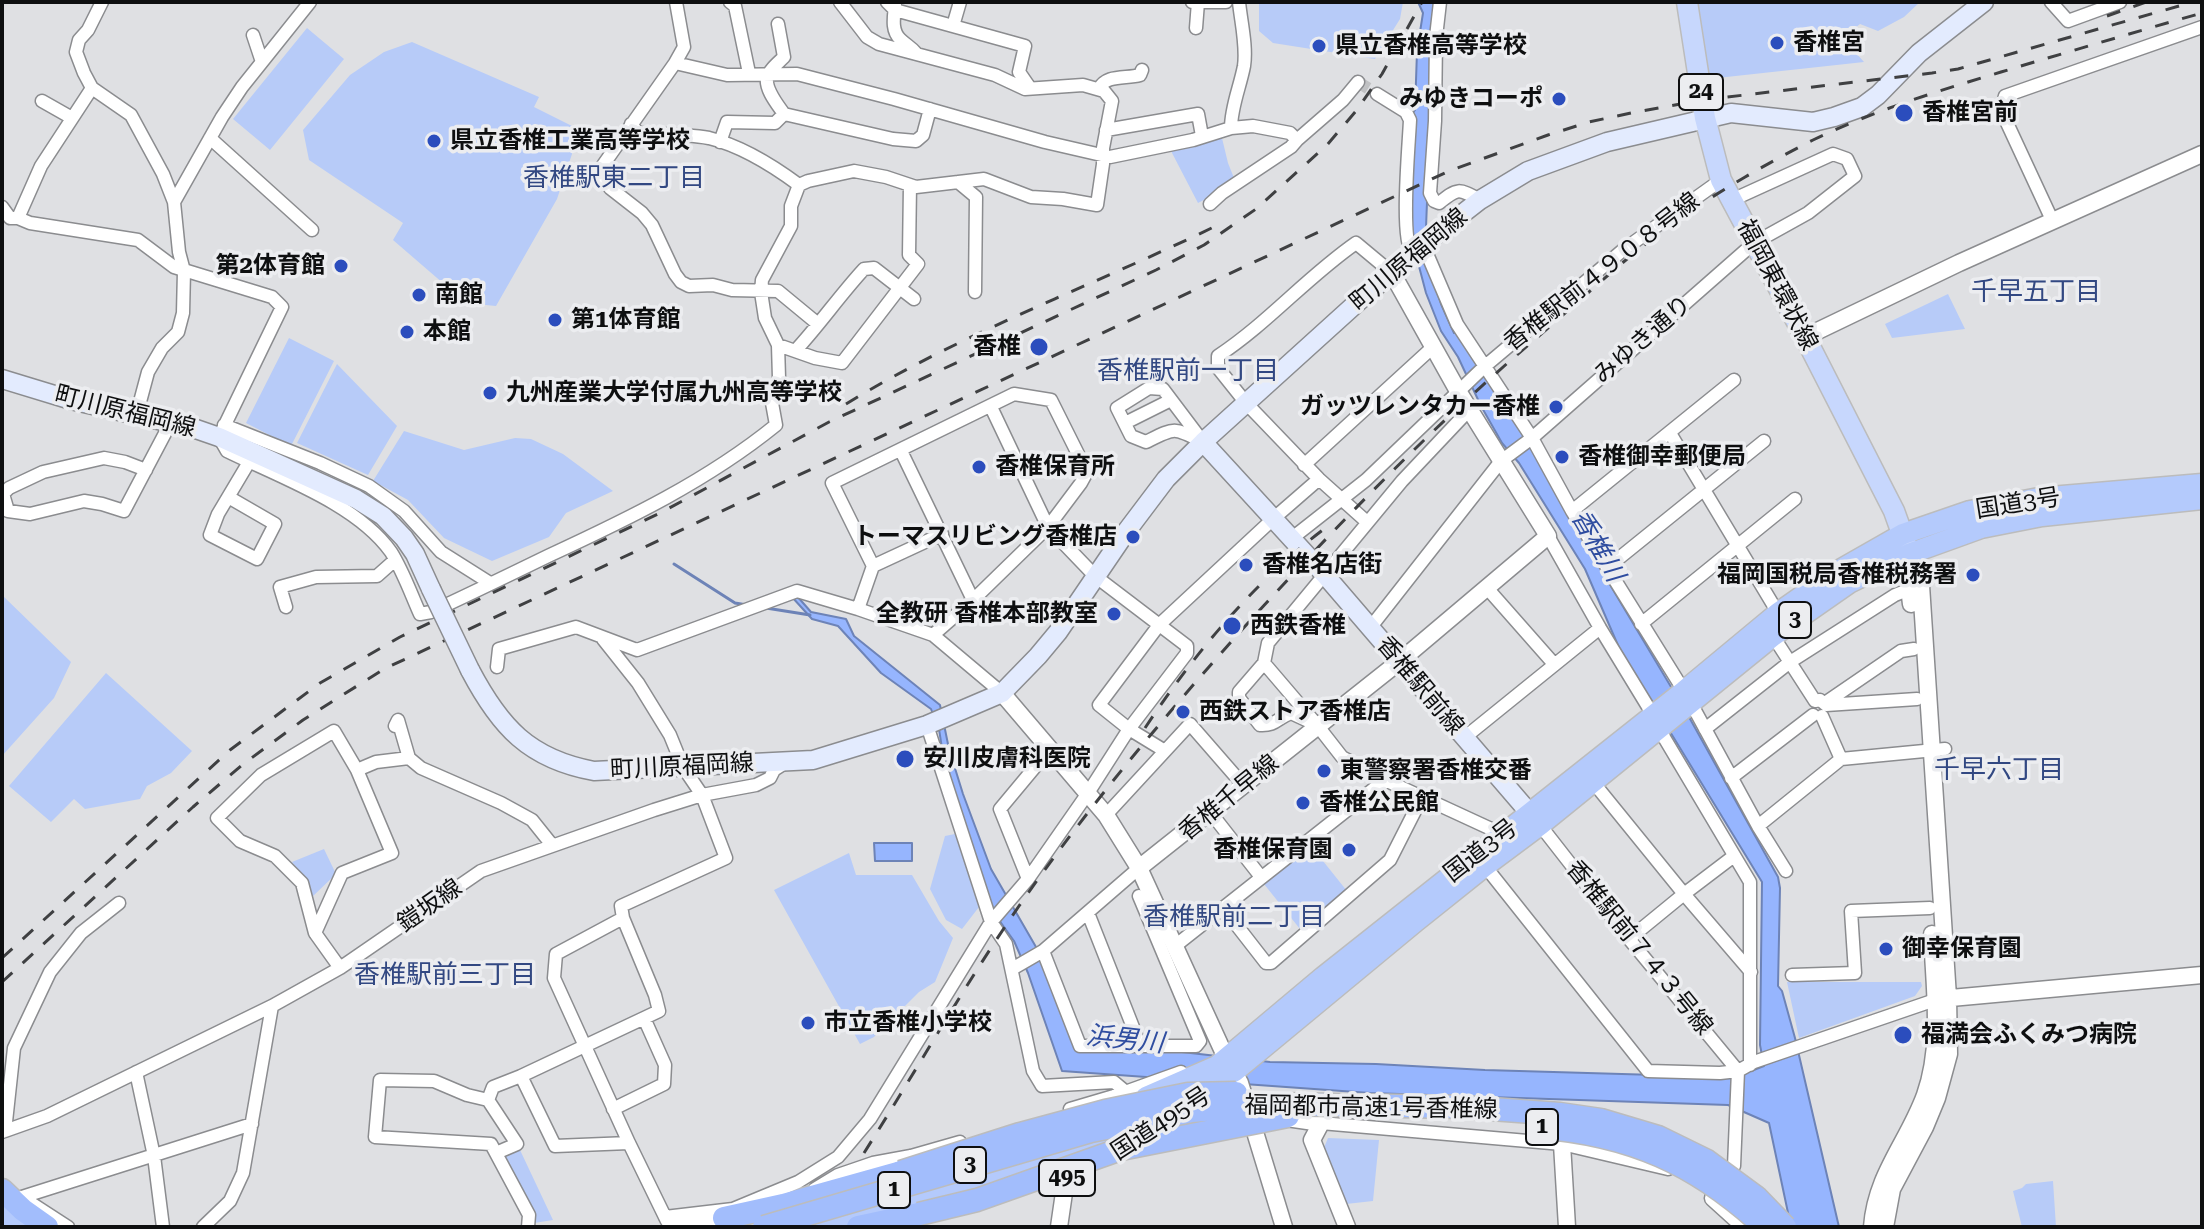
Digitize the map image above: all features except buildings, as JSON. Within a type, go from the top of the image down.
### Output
[{"type":"highway","name":"国道3号","points":[[1688,697],[1778,613],[1838,571],[1906,544],[1970,511],[2039,498],[2202,484]]},
{"type":"highway","name":"国道3号","points":[[825,1227],[1060,1159],[1212,1088],[1656,722],[1906,544],[2042,516],[2202,499]]},
{"type":"highway","name":"国道3号","points":[[1238,1068],[1323,977],[1502,834],[1535,819],[1593,782],[1656,722]]},
{"type":"highway","name":"国道3号","points":[[752,1227],[883,1192],[1056,1139],[1175,1079],[1217,1066],[1238,1068]]},
{"type":"highway","name":"国道495号","points":[[900,1227],[986,1206],[1066,1179],[1108,1159],[1212,1088]]},
{"type":"highway","points":[[731,1223],[1105,1111],[1188,1094],[1261,1092],[1388,1104]]},
{"type":"highway","name":"福岡都市高速1号香椎線","points":[[1025,1156],[1091,1131],[1192,1111],[1273,1104],[1344,1107],[1388,1104],[1560,1114],[1630,1127],[1707,1161],[1756,1197],[1785,1227]]},
{"type":"highway","points":[[858,1227],[977,1200],[1121,1149],[1294,1115]]},
{"type":"highway","name":"福岡都市高速1号香椎線","points":[[1025,1156],[1164,1125],[1237,1116],[1294,1115],[1467,1122],[1557,1129],[1597,1135],[1652,1151],[1676,1162],[1722,1190],[1765,1227]]},
{"type":"highway","name":"1","points":[[764,1227],[1025,1156]]},
{"type":"highway","name":"1","points":[[799,1227],[1025,1156]]},
{"type":"highway","points":[[2,1190],[47,1227]]},
{"type":"highway","points":[[2,1210],[19,1227]]},
{"type":"main road","name":"福岡東環状線","points":[[1687,2],[1705,118],[1721,180],[1894,511],[1906,544]]},
{"type":"main road","name":"町川原福岡線","points":[[3,380],[71,400],[222,431],[356,499],[383,516],[415,554],[486,701],[524,743],[544,756],[594,771],[813,760],[936,722],[1002,693],[1058,632],[1166,479],[1412,253],[1480,200],[1528,171],[1607,142],[1705,118],[1731,113],[1813,122],[1862,107],[1919,53],[1984,2]]},
{"type":"main road","name":"香椎駅前線","points":[[1203,442],[1325,575],[1535,819]]},
{"type":"street","points":[[102,2],[88,30],[79,40],[76,52],[92,88],[131,115],[163,174],[174,202],[184,271],[183,313],[178,332],[162,348],[148,372],[137,413]]},
{"type":"street","points":[[174,202],[242,87],[310,2]]},
{"type":"street","points":[[676,2],[684,47],[601,168],[600,174],[610,188],[652,225],[681,282],[689,286],[713,285],[732,290],[778,291],[818,324]]},
{"type":"street","points":[[730,2],[735,6],[749,73]]},
{"type":"street","points":[[2,207],[10,218],[30,223],[138,240],[174,267],[272,297],[282,307],[222,431],[227,451],[360,519],[395,560],[420,614],[431,612],[635,515],[717,468],[776,425],[772,403],[779,378],[778,345],[765,318],[762,280],[791,226],[791,206],[799,185],[854,171],[916,187],[984,179],[1031,197],[1097,205],[1112,101],[1104,91],[1083,85],[1025,89],[995,75],[879,44],[867,37],[840,2]]},
{"type":"street","points":[[953,26],[960,2]]},
{"type":"street","points":[[1196,28],[1196,2],[1226,2]]},
{"type":"street","points":[[1231,128],[1231,115],[1245,61],[1239,2]]},
{"type":"street","points":[[1440,2],[1430,193],[1439,203],[1454,191],[1463,191],[1480,200]]},
{"type":"street","points":[[2051,2],[2068,21],[2120,2]]},
{"type":"street","points":[[917,55],[894,29],[893,5],[1025,46],[1019,72],[1030,88]]},
{"type":"street","points":[[778,24],[784,57],[767,75],[767,80],[771,95],[784,114],[893,139],[916,141],[923,135],[930,109]]},
{"type":"street","points":[[2053,222],[2001,110],[2005,96],[2202,27]]},
{"type":"street","points":[[253,35],[262,62]]},
{"type":"street","points":[[675,63],[727,75],[797,74],[1110,157],[1231,128],[1253,126],[1290,133],[1297,140]]},
{"type":"street","points":[[1099,89],[1107,79],[1135,77],[1142,70]]},
{"type":"street","points":[[1210,204],[1291,147],[1358,82]]},
{"type":"street","points":[[18,218],[41,166],[92,88]]},
{"type":"street","points":[[1377,94],[1406,112],[1410,120],[1406,227],[1408,248],[1412,253]]},
{"type":"street","points":[[42,101],[72,118]]},
{"type":"street","points":[[720,142],[727,122],[775,123],[784,114]]},
{"type":"street","points":[[1106,130],[1198,114],[1202,136]]},
{"type":"street","points":[[631,124],[638,133],[695,136],[739,148],[799,185]]},
{"type":"street","points":[[210,138],[312,230]]},
{"type":"street","name":"みゆき通り","points":[[1370,628],[1506,457],[1530,440],[1754,243],[1808,213],[1855,176],[1847,159],[1833,154],[1732,200]]},
{"type":"street","points":[[1805,337],[1959,263],[2202,154]]},
{"type":"street","name":"香椎駅前４９０８号線","points":[[1291,539],[1366,480],[1484,367],[1623,250],[1721,180]]},
{"type":"street","points":[[958,182],[976,197],[975,292]]},
{"type":"street","points":[[778,345],[815,358],[842,363],[918,264],[909,255],[910,185]]},
{"type":"street","points":[[1431,238],[1425,249],[1457,324],[1688,697],[1786,871]]},
{"type":"street","points":[[1367,522],[1304,465],[1218,368],[1218,356],[1356,243],[1392,273],[1458,391],[1506,457],[1600,628],[1750,882],[1751,972],[1747,1066],[1737,1114],[1734,1166],[1713,1198]]},
{"type":"street","points":[[796,350],[864,269],[874,268],[914,299]]},
{"type":"street","points":[[1304,465],[1433,347]]},
{"type":"street","points":[[1572,511],[1734,380]]},
{"type":"street","points":[[1149,388],[1163,389],[1203,442],[1178,430],[1146,442],[1131,436],[1117,408],[1149,388]]},
{"type":"street","points":[[858,609],[873,566],[832,483],[1014,394],[1051,400],[1087,472],[1048,527],[933,635]]},
{"type":"street","points":[[1125,423],[1171,400]]},
{"type":"street","points":[[669,1224],[733,1209],[798,1182],[838,1157],[878,1108],[991,922],[1028,879],[1129,729],[1187,653],[1187,646],[1095,576],[1048,527],[991,407]]},
{"type":"street","points":[[1470,409],[1402,481],[1268,643],[1264,663],[1342,757],[1502,834]]},
{"type":"street","points":[[146,470],[104,458],[43,472],[3,494],[8,511],[30,514],[84,501],[124,511],[146,470],[171,422]]},
{"type":"street","points":[[222,431],[320,463],[369,486],[404,511],[441,552],[490,583]]},
{"type":"street","points":[[1670,433],[1778,613]]},
{"type":"street","points":[[1608,567],[1764,441]]},
{"type":"street","points":[[901,451],[973,600]]},
{"type":"street","points":[[230,498],[275,524],[257,559],[210,535],[218,514],[249,462]]},
{"type":"street","points":[[1165,751],[1129,729],[1099,705],[1159,625],[1319,479]]},
{"type":"street","points":[[1641,624],[1795,499]]},
{"type":"street","points":[[873,566],[942,534]]},
{"type":"street","name":"香椎千早線","points":[[1139,868],[1400,661],[1548,536]]},
{"type":"street","points":[[1885,1227],[1892,1189],[1925,1127],[1949,1054],[1930,908],[1932,751],[1917,699],[1906,544]]},
{"type":"street","points":[[1872,1227],[1880,1185],[1925,1094],[1935,1051],[1941,998],[1932,751],[1920,570],[1906,544]]},
{"type":"street","points":[[286,607],[280,587],[316,577],[377,576],[395,560]]},
{"type":"street","points":[[1487,588],[1554,664]]},
{"type":"street","points":[[1705,729],[1790,662],[1895,595],[1910,589]]},
{"type":"street","points":[[497,667],[499,649],[576,627],[637,650],[797,591],[933,635],[1002,693],[1106,815],[1139,868],[1238,1068],[1284,1227]]},
{"type":"street","points":[[1464,738],[1600,628]]},
{"type":"street","points":[[1773,636],[1820,708],[1841,759]]},
{"type":"street","points":[[488,1100],[493,1087],[659,1011],[621,906],[726,858],[702,795],[683,767],[670,735],[638,683],[603,639]]},
{"type":"street","points":[[1731,778],[1831,697],[1901,651],[1914,649]]},
{"type":"street","name":"香椎千早線","points":[[1264,663],[1239,692],[1239,698],[1260,725],[1270,725],[1291,713],[1317,725]]},
{"type":"street","points":[[1820,708],[1917,699]]},
{"type":"street","points":[[395,726],[398,720],[409,758],[421,768],[532,820],[552,845]]},
{"type":"street","points":[[936,722],[991,922],[1006,944],[1033,1071],[1042,1086],[1114,1082],[1126,1092]]},
{"type":"street","points":[[1106,815],[1190,724],[1244,786]]},
{"type":"street","points":[[315,933],[342,873],[392,853],[357,770],[334,731],[261,775],[217,818],[240,841],[275,856],[302,883],[315,933],[340,968]]},
{"type":"street","points":[[1028,879],[1000,809],[1050,749]]},
{"type":"street","points":[[1758,826],[1841,759],[1932,751]]},
{"type":"street","points":[[357,770],[376,762],[409,758]]},
{"type":"street","name":"鎧坂線","points":[[3,1131],[47,1116],[272,1006],[340,968],[481,871],[702,795],[756,785],[770,778],[774,770],[785,763]]},
{"type":"street","points":[[1175,946],[1385,780]]},
{"type":"street","points":[[1593,782],[1751,972]]},
{"type":"street","points":[[1224,909],[1266,963],[1271,963],[1390,860],[1422,797]]},
{"type":"street","points":[[1211,813],[1261,877]]},
{"type":"street","name":"香椎駅前７４３号線","points":[[1535,819],[1629,939],[1747,1066]]},
{"type":"street","points":[[1629,939],[1734,856]]},
{"type":"street","points":[[1485,866],[1648,1071],[1720,1073],[1941,998],[2202,975]]},
{"type":"street","points":[[1012,969],[1043,951],[1139,868]]},
{"type":"street","points":[[1043,951],[1080,1046],[1196,1046],[1200,1041],[1139,896]]},
{"type":"street","points":[[3,1131],[14,1048],[50,972],[81,933],[119,903]]},
{"type":"street","points":[[1792,975],[1855,973],[1851,911],[1930,908]]},
{"type":"street","points":[[1088,913],[1140,1045]]},
{"type":"street","points":[[623,918],[556,954],[554,978],[669,1224]]},
{"type":"street","points":[[203,1227],[230,1201],[243,1173],[272,1006]]},
{"type":"street","points":[[613,1109],[664,1084],[665,1065],[644,1018]]},
{"type":"street","points":[[136,1072],[154,1156],[163,1227]]},
{"type":"street","points":[[521,1076],[555,1146],[629,1143]]},
{"type":"street","points":[[669,1224],[731,1223],[799,1199],[838,1175],[873,1163],[911,1156],[1175,1079]]},
{"type":"street","points":[[496,1153],[517,1144],[488,1100],[434,1081],[380,1080],[375,1137],[491,1144],[529,1215],[528,1227]]},
{"type":"street","points":[[1250,1114],[1562,1144],[1665,1168],[1713,1198],[1745,1227]]},
{"type":"street","points":[[1321,1123],[1312,1140],[1347,1227]]},
{"type":"street","points":[[68,1227],[22,1197],[252,1124]]},
{"type":"street","points":[[1562,1144],[1567,1227]]},
{"type":"street","points":[[1059,1227],[1066,1179]]},
{"type":"shaded area","name":"県立香椎高等学校","points":[[1259,2],[1403,2],[1400,19],[1375,59],[1273,43],[1259,31]]},
{"type":"shaded area","points":[[1418,2],[1437,2],[1425,253],[1441,304],[1454,333],[1490,376],[1600,563],[1778,877],[1778,986],[1795,1038],[1839,1227],[1791,1227],[1769,1123],[1728,1105],[1370,1093],[1062,1071],[1028,973],[1014,941],[994,913],[945,768],[939,729],[931,709],[881,673],[838,626],[812,619],[792,597],[797,596],[811,612],[846,619],[854,636],[940,705],[949,749],[991,869],[1036,947],[1076,1047],[1164,1050],[1270,1062],[1656,1075],[1751,1071],[1764,1066],[1760,1045],[1762,882],[1620,650],[1585,569],[1519,463],[1502,443],[1458,357],[1441,331],[1426,293],[1409,239],[1412,114],[1415,110],[1417,51],[1423,13]]},
{"type":"shaded area","name":"香椎宮","points":[[1695,2],[1920,2],[1904,17],[1878,31],[1860,24],[1849,33],[1856,53],[1864,62],[1708,79]]},
{"type":"shaded area","points":[[307,28],[344,59],[270,150],[233,119]]},
{"type":"shaded area","points":[[412,42],[539,97],[534,107],[580,130],[557,199],[496,306],[466,303],[393,240],[403,223],[309,160],[303,130],[350,75],[384,52]]},
{"type":"shaded area","points":[[1221,134],[1236,183],[1198,203],[1171,151]]},
{"type":"shaded area","points":[[1948,294],[1965,329],[1892,338],[1885,324]]},
{"type":"shaded area","points":[[289,338],[334,361],[291,446],[246,423]]},
{"type":"shaded area","points":[[337,364],[397,426],[368,475],[297,443]]},
{"type":"shaded area","points":[[404,431],[464,450],[515,438],[531,439],[563,454],[613,491],[566,513],[549,537],[492,561],[444,538],[408,500],[373,481]]},
{"type":"shaded area","points":[[2,595],[71,662],[54,698],[2,756]]},
{"type":"shaded area","points":[[106,673],[192,751],[171,773],[147,786],[140,799],[85,809],[74,799],[51,822],[9,786]]},
{"type":"shaded area","points":[[955,834],[979,907],[962,929],[946,920],[930,889],[945,836]]},
{"type":"shaded area","points":[[874,843],[912,843],[912,861],[875,861]]},
{"type":"shaded area","points":[[1311,846],[1347,891],[1300,929],[1264,884]]},
{"type":"shaded area","points":[[324,849],[336,874],[312,897],[307,881],[292,862]]},
{"type":"shaded area","points":[[849,853],[856,875],[912,875],[939,921],[953,938],[935,982],[919,992],[874,1037],[860,1044],[774,890]]},
{"type":"shaded area","points":[[1787,982],[1921,982],[1922,986],[1915,996],[1799,1038]]},
{"type":"shaded area","points":[[1328,1138],[1379,1140],[1373,1201],[1346,1204],[1323,1150]]},
{"type":"shaded area","points":[[520,1150],[553,1220],[534,1223],[532,1212],[505,1157]]},
{"type":"shaded area","points":[[2053,1181],[2056,1227],[2022,1227],[2013,1191],[2026,1184]]},
{"type":"waterway","points":[[674,564],[735,603],[747,605]]},
{"type":"waterway","name":"浜男川","points":[[766,608],[810,615]]},
{"type":"tunnel","points":[[1358,82],[1377,94]]},
{"type":"railway","points":[[2,958],[230,750],[320,683],[400,637],[660,513],[829,422],[1204,245],[1256,209],[1327,145],[1382,74],[1422,2]]},
{"type":"railway","points":[[2107,16],[2146,2]]},
{"type":"railway","points":[[2,982],[242,765],[303,720],[384,669],[1449,171],[1589,122],[1702,100],[1958,69],[2193,2]]},
{"type":"railway","points":[[864,1153],[1019,906],[1072,833],[1158,726],[1282,586],[1386,478],[1495,374],[1619,266],[1654,237],[1723,190],[1836,130],[1953,87],[2202,13]]},
{"type":"railway","points":[[846,404],[984,331],[1224,222]]},
{"type":"railway","points":[[1145,728],[1226,621],[1273,572],[1324,529]]},
{"type":"place","name":"香椎宮","points":[[1777,43]]},
{"type":"place","name":"県立香椎高等学校","points":[[1319,46]]},
{"type":"place","name":"みゆきコーポ","points":[[1559,99]]},
{"type":"place","name":"香椎宮前","points":[[1904,113]]},
{"type":"place","name":"県立香椎工業高等学校","points":[[434,141]]},
{"type":"place","name":"第2体育館","points":[[341,266]]},
{"type":"place","name":"南館","points":[[419,295]]},
{"type":"place","name":"第1体育館","points":[[555,320]]},
{"type":"place","name":"本館","points":[[407,332]]},
{"type":"place","name":"香椎","points":[[1039,347]]},
{"type":"place","name":"九州産業大学付属九州高等学校","points":[[490,393]]},
{"type":"place","name":"ガッツレンタカー香椎","points":[[1556,407]]},
{"type":"place","name":"香椎御幸郵便局","points":[[1562,457]]},
{"type":"place","name":"香椎保育所","points":[[979,467]]},
{"type":"place","name":"トーマスリビング香椎店","points":[[1133,537]]},
{"type":"place","name":"香椎名店街","points":[[1246,565]]},
{"type":"place","name":"福岡国税局香椎税務署","points":[[1973,575]]},
{"type":"place","name":"全教研 香椎本部教室","points":[[1114,614]]},
{"type":"place","name":"西鉄香椎","points":[[1232,626]]},
{"type":"place","name":"西鉄ストア香椎店","points":[[1183,712]]},
{"type":"place","name":"安川皮膚科医院","points":[[905,759]]},
{"type":"place","name":"東警察署香椎交番","points":[[1324,771]]},
{"type":"place","name":"香椎公民館","points":[[1303,803]]},
{"type":"place","name":"香椎保育園","points":[[1349,850]]},
{"type":"place","name":"御幸保育園","points":[[1886,949]]},
{"type":"place","name":"市立香椎小学校","points":[[808,1023]]},
{"type":"place","name":"福満会ふくみつ病院","points":[[1903,1035]]},
{"type":"district","name":"香椎駅東二丁目","points":[[614,178]]},
{"type":"district","name":"千早五丁目","points":[[2036,292]]},
{"type":"district","name":"香椎駅前一丁目","points":[[1188,371]]},
{"type":"district","name":"千早六丁目","points":[[1999,770]]},
{"type":"district","name":"香椎駅前二丁目","points":[[1234,917]]},
{"type":"district","name":"香椎駅前三丁目","points":[[445,975]]},
{"type":"water label","name":"香椎川","points":[[1597,546]]}]
